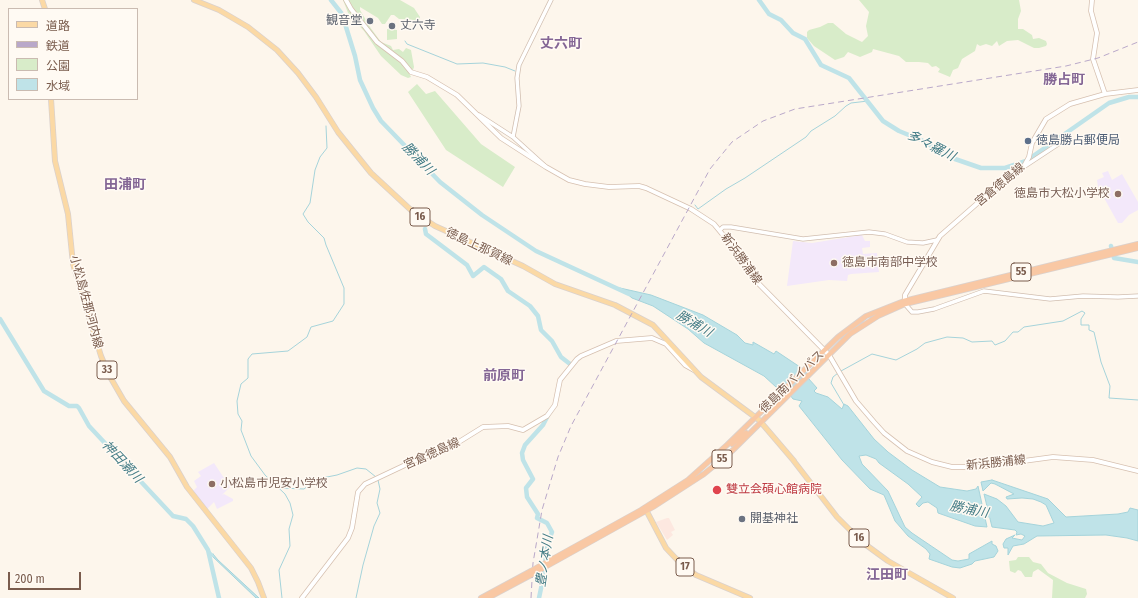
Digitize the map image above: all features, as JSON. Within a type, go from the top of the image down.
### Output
[{"type":"highway","name":"徳島南バイパス","points":[[488,598],[678,490],[725,457],[823,351],[846,329],[866,316],[904,302],[1138,244]]},
{"type":"highway","name":"徳島南バイパス","points":[[678,490],[859,328],[882,313],[904,302],[1138,248]]},
{"type":"highway","points":[[823,351],[828,349],[849,332],[859,328]]},
{"type":"highway","name":"徳島南バイパス","points":[[481,598],[531,573]]},
{"type":"main road","name":"徳島上那賀線","points":[[194,0],[222,12],[243,24],[277,50],[303,79],[338,132],[371,173],[412,211],[435,226],[522,266],[555,284],[615,305],[645,320],[657,328],[694,370],[723,393],[760,418],[773,432],[837,517],[862,542],[888,561],[953,598]]},
{"type":"main road","name":"新浜勝浦線","points":[[346,0],[363,26],[381,45],[402,62],[411,72],[427,76],[457,95],[506,142],[546,167],[569,180],[585,184],[609,187],[639,186],[653,190],[700,214],[720,230],[742,258],[755,280],[828,356],[856,401],[884,433],[908,451],[932,462],[952,467],[979,467],[1039,458],[1062,457],[1093,460],[1138,471]]},
{"type":"main road","points":[[1092,0],[1091,11],[1097,33],[1093,59],[1105,94]]},
{"type":"main road","name":"宮倉徳島線","points":[[904,302],[905,295],[936,242],[980,201],[1009,180],[1026,164],[1032,143],[1042,124],[1053,113],[1070,104],[1105,94],[1138,90]]},
{"type":"main road","name":"小松島佐那河内線","points":[[51,100],[55,161],[68,214],[74,264],[100,356],[124,401],[170,456],[187,488],[250,568],[258,582],[264,598]]},
{"type":"main road","name":"宮倉徳島線","points":[[302,598],[348,538],[352,528],[358,492],[365,484],[420,458],[446,450],[483,427],[508,426],[523,430],[547,416],[555,405],[560,380],[581,356],[616,342],[652,338],[666,344],[685,365],[694,370]]},
{"type":"main road","name":"17","points":[[646,509],[666,548],[682,565],[696,575],[750,598]]},
{"type":"street","points":[[513,137],[519,106],[517,78],[519,64],[552,0]]},
{"type":"street","points":[[478,115],[513,137],[546,167]]},
{"type":"street","points":[[1026,164],[1069,137]]},
{"type":"street","points":[[720,230],[723,227],[731,227],[803,239],[869,232],[885,234],[907,242],[936,242]]},
{"type":"street","points":[[904,302],[912,312],[918,312],[934,309],[984,291],[1050,299],[1083,296],[1138,296]]},
{"type":"shaded area","name":"徳島市大松小学校","points":[[1108,171],[1112,180],[1122,174],[1138,202],[1138,210],[1129,215],[1122,223],[1118,223],[1098,187],[1097,180],[1104,177],[1102,173]]},
{"type":"shaded area","name":"徳島市南部中学校","points":[[862,235],[865,241],[870,241],[870,247],[862,248],[863,254],[877,253],[879,272],[851,274],[848,275],[847,281],[829,280],[787,286],[793,241],[812,243]]},
{"type":"shaded area","name":"小松島市児安小学校","points":[[214,463],[230,487],[222,495],[224,494],[233,499],[233,501],[217,509],[214,502],[207,509],[193,491],[197,487],[194,481],[201,476],[198,472]]},
{"type":"shaded area","points":[[669,518],[675,530],[671,532],[673,535],[667,540],[656,522]]},
{"type":"green space","points":[[343,0],[400,0],[414,8],[420,17],[419,22],[415,20],[399,19],[394,15],[391,15],[385,24],[382,24],[378,18],[360,7],[360,10],[370,27],[381,42],[391,46],[393,50],[399,49],[403,52],[406,48],[411,50],[414,67],[413,70],[410,67],[407,69],[411,77],[408,78],[401,75],[381,56],[364,31],[353,19],[350,18]]},
{"type":"green space","points":[[859,0],[1019,0],[1021,11],[1018,19],[1018,29],[1023,29],[1032,35],[1033,39],[1039,38],[1046,41],[1047,44],[1046,46],[1034,48],[1018,40],[1007,41],[999,46],[997,41],[992,46],[986,44],[980,46],[977,44],[975,51],[962,59],[958,68],[953,70],[950,77],[938,72],[940,69],[936,66],[932,67],[928,63],[906,62],[899,56],[873,49],[872,52],[860,57],[848,52],[844,57],[835,60],[814,46],[807,38],[807,32],[828,23],[833,23],[846,34],[862,42],[868,36],[866,26],[869,12]]},
{"type":"green space","points":[[387,29],[397,30],[397,39],[387,40]]},
{"type":"green space","points":[[417,84],[426,94],[435,91],[481,144],[515,167],[503,187],[446,150],[408,92]]},
{"type":"green space","points":[[1018,557],[1029,557],[1033,562],[1041,564],[1048,573],[1067,583],[1086,589],[1087,594],[1085,598],[1052,598],[1053,580],[1038,569],[1033,572],[1032,577],[1025,577],[1021,571],[1018,570],[1015,573],[1010,571],[1009,561],[1016,560]]},
{"type":"water","points":[[620,288],[651,295],[703,315],[737,335],[745,343],[753,345],[753,342],[774,354],[776,351],[806,371],[808,378],[817,388],[814,391],[816,393],[828,397],[842,409],[844,404],[848,406],[874,439],[888,452],[912,470],[940,487],[967,491],[976,489],[978,486],[987,527],[975,526],[938,513],[937,508],[928,502],[923,503],[919,507],[916,504],[922,497],[908,484],[879,463],[876,459],[866,455],[859,456],[862,464],[888,491],[905,527],[912,533],[952,560],[958,561],[969,559],[969,554],[992,541],[992,544],[996,546],[998,551],[994,557],[975,561],[972,564],[960,568],[952,567],[929,559],[930,554],[926,549],[908,536],[895,521],[884,495],[870,489],[842,460],[799,406],[802,401],[793,399],[787,391],[776,387],[764,376],[704,343],[688,329],[653,306],[632,298]]},
{"type":"water","points":[[992,480],[1048,499],[1066,517],[1118,514],[1128,512],[1130,508],[1138,510],[1138,541],[1106,535],[1037,536],[1024,544],[1013,546],[1008,555],[1008,548],[1004,548],[1003,544],[1006,539],[1015,535],[1012,538],[1022,540],[1025,536],[1021,534],[1016,535],[1017,532],[1015,530],[992,527],[984,494],[997,499],[1006,506],[1018,522],[1043,526],[1054,523],[1046,505],[1041,502],[1033,499],[1022,498],[1007,499],[1006,497],[1014,494],[991,483],[983,491],[981,482]]},
{"type":"water","points":[[213,554],[259,598],[256,598],[211,555]]},
{"type":"waterway","name":"勝浦川","points":[[331,0],[342,14],[355,56],[360,80],[373,108],[381,121],[440,182],[482,215],[536,251],[629,294]]},
{"type":"waterway","name":"多々羅川","points":[[759,0],[769,14],[781,20],[793,33],[805,39],[821,65],[849,78],[883,121],[899,131],[921,140],[955,159],[981,168],[1005,168],[1026,161],[1109,103],[1129,97],[1138,97]]},
{"type":"waterway","points":[[405,41],[407,44],[457,64],[483,63],[505,67],[515,71]]},
{"type":"waterway","points":[[695,205],[698,209],[806,137],[811,131],[835,116],[846,106],[851,103],[868,101]]},
{"type":"waterway","points":[[282,598],[279,570],[290,546],[289,529],[293,515],[290,503],[285,494],[265,475],[251,456],[241,430],[242,421],[238,414],[237,401],[241,384],[248,378],[248,359],[252,354],[288,351],[307,337],[311,327],[333,321],[344,304],[344,288],[324,238],[308,222],[303,214],[310,203],[315,170],[320,157],[327,148],[326,126]]},
{"type":"waterway","name":"豊ノ本川","points":[[425,229],[426,234],[467,265],[473,276],[484,267],[501,279],[508,291],[530,306],[538,316],[541,330],[552,341],[561,357],[570,364]]},
{"type":"waterway","points":[[1111,246],[1114,258],[1138,262]]},
{"type":"waterway","points":[[841,371],[872,354],[896,360],[925,343],[947,337],[963,338],[972,342],[992,341],[995,345],[1005,341],[1013,332],[1018,332],[1024,327],[1063,321],[1082,311],[1085,313],[1081,319],[1081,325],[1089,325],[1089,330],[1094,332],[1101,362],[1110,386],[1109,398],[1138,400]]},
{"type":"waterway","name":"神田瀬川","points":[[0,319],[44,391],[69,406],[77,406],[89,426],[173,516],[186,519],[193,526],[208,550],[219,598]]},
{"type":"waterway","points":[[838,373],[833,377],[831,383],[844,405]]},
{"type":"waterway","name":"豊ノ本川","points":[[539,598],[544,574],[547,546],[552,532],[547,523],[537,518],[538,514],[527,497],[526,488],[533,479],[523,460],[522,453],[525,445],[543,425],[549,413]]},
{"type":"waterway","name":"神田瀬川","points":[[279,488],[304,489],[317,479],[337,475],[357,468],[366,469],[376,477]]},
{"type":"waterway","name":"神田瀬川","points":[[356,598],[363,565],[374,526],[380,513],[377,503],[380,489],[378,480]]},
{"type":"waterway","name":"勝浦川","points":[[978,514],[995,516]]},
{"type":"waterway","name":"神田瀬川","points":[[208,550],[213,556]]},
{"type":"railway","points":[[531,598],[533,563],[542,510],[558,457],[571,426],[710,169],[732,142],[763,121],[795,109],[1066,66],[1098,58],[1138,42]]},
{"type":"place","name":"観音堂","points":[[370,21]]},
{"type":"place","name":"丈六寺","points":[[392,26]]},
{"type":"place","name":"徳島勝占郵便局","points":[[1028,141]]},
{"type":"place","name":"徳島市大松小学校","points":[[1118,194]]},
{"type":"place","name":"徳島市南部中学校","points":[[834,263]]},
{"type":"place","name":"小松島市児安小学校","points":[[212,484]]},
{"type":"place","name":"雙立会碩心館病院","points":[[717,490]]},
{"type":"place","name":"開基神社","points":[[742,519]]},
{"type":"district","name":"丈六町","points":[[561,44]]},
{"type":"district","name":"勝占町","points":[[1064,80]]},
{"type":"district","name":"田浦町","points":[[125,185]]},
{"type":"district","name":"前原町","points":[[504,376]]},
{"type":"district","name":"江田町","points":[[887,575]]}]
